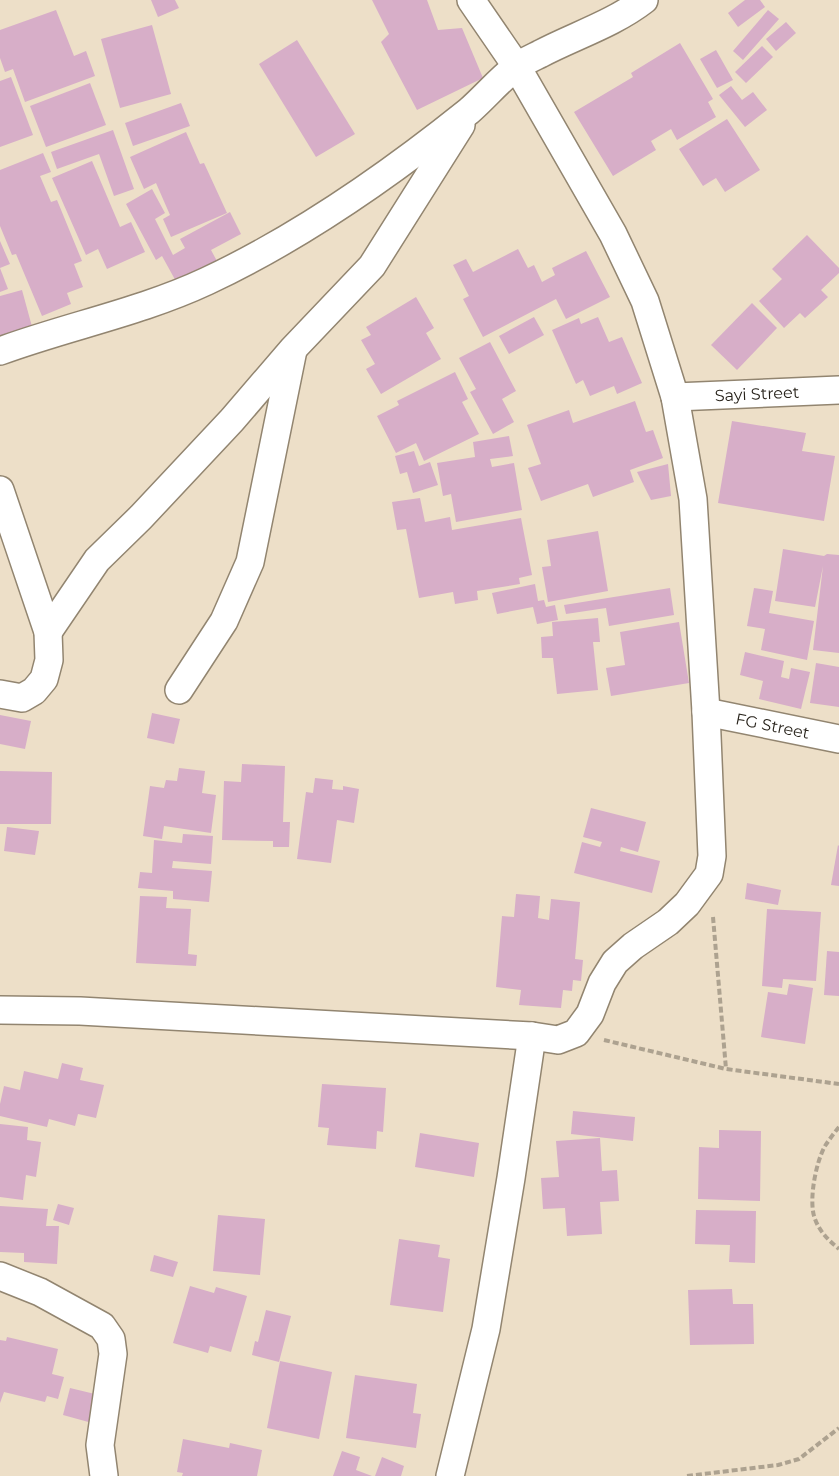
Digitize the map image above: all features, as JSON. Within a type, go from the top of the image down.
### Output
[{"type":"street","points":[[0,1010],[81,1011],[532,1036],[558,1040],[576,1033],[590,1014],[602,983],[615,962],[687,904],[709,874],[712,856],[706,712],[693,499],[675,397],[645,301],[613,234],[516,67],[471,0]]},
{"type":"street","points":[[0,351],[162,299],[205,282],[244,262],[330,213],[419,150],[471,109],[516,67],[569,38],[618,17],[644,0]]},
{"type":"street","points":[[48,632],[97,560],[224,428],[293,348],[372,266],[471,109]]},
{"type":"street","points":[[179,690],[224,621],[250,562],[293,348]]},
{"type":"street","name":"Sayi Street","points":[[675,397],[839,390]]},
{"type":"street","points":[[0,490],[48,632],[49,660],[44,679],[34,691],[22,698],[0,694]]},
{"type":"street","name":"FG Street","points":[[706,712],[839,739]]},
{"type":"street","points":[[450,1476],[486,1329],[512,1178],[532,1036]]},
{"type":"street","points":[[0,1276],[40,1292],[102,1326],[111,1339],[113,1353],[100,1445],[104,1476]]},
{"type":"path","points":[[709,874],[726,1069]]},
{"type":"path","points":[[576,1033],[726,1069],[839,1084]]},
{"type":"path","points":[[839,1127],[824,1147],[813,1195],[814,1216],[826,1239],[839,1249]]},
{"type":"path","points":[[687,1476],[778,1465],[799,1459],[839,1428]]},
{"type":"building","points":[[151,0],[175,0],[179,8],[158,17]]},
{"type":"building","points":[[372,0],[427,0],[438,30],[462,28],[483,78],[417,110],[381,42],[389,34]]},
{"type":"building","points":[[745,0],[760,0],[765,7],[738,27],[728,13]]},
{"type":"building","points":[[56,10],[74,56],[86,51],[95,76],[25,102],[13,69],[5,72],[0,58],[0,30]]},
{"type":"building","points":[[768,10],[779,19],[743,60],[733,51]]},
{"type":"building","points":[[786,22],[796,33],[776,51],[766,39]]},
{"type":"building","points":[[152,25],[171,94],[120,108],[101,39]]},
{"type":"building","points":[[297,40],[355,134],[316,157],[259,64]]},
{"type":"building","points":[[680,43],[713,99],[708,102],[716,117],[677,140],[671,129],[651,141],[656,150],[613,176],[574,112],[633,77],[631,73]]},
{"type":"building","points":[[762,46],[773,57],[746,83],[735,72]]},
{"type":"building","points":[[716,50],[733,80],[717,88],[700,59]]},
{"type":"building","points":[[11,77],[33,135],[0,147],[0,81]]},
{"type":"building","points":[[90,83],[106,125],[46,147],[30,106]]},
{"type":"building","points":[[731,86],[742,100],[753,92],[767,110],[745,127],[719,95]]},
{"type":"building","points":[[181,103],[190,126],[133,146],[125,123]]},
{"type":"building","points":[[727,119],[760,170],[725,192],[716,178],[703,186],[679,149]]},
{"type":"building","points":[[113,130],[134,189],[114,196],[99,154],[57,169],[51,152]]},
{"type":"building","points":[[186,132],[200,164],[204,163],[227,213],[171,237],[163,219],[170,215],[156,183],[144,189],[130,157]]},
{"type":"building","points":[[43,153],[51,172],[40,176],[51,202],[57,200],[82,261],[74,264],[83,287],[67,293],[71,304],[42,316],[16,254],[12,255],[0,226],[0,170]]},
{"type":"building","points":[[92,161],[120,227],[131,222],[145,252],[107,269],[98,249],[86,255],[52,178]]},
{"type":"building","points":[[152,189],[165,213],[155,219],[173,255],[185,248],[180,239],[230,212],[241,234],[211,250],[218,263],[178,285],[162,256],[156,260],[126,204]]},
{"type":"building","points":[[807,235],[839,268],[839,273],[821,290],[828,297],[805,318],[800,313],[784,328],[759,301],[782,279],[772,269]]},
{"type":"building","points":[[0,241],[10,264],[0,268]]},
{"type":"building","points":[[518,249],[528,268],[534,265],[542,282],[555,275],[552,268],[586,251],[610,297],[566,319],[556,299],[483,337],[463,299],[469,296],[453,265],[466,259],[473,272]]},
{"type":"building","points":[[0,268],[8,289],[0,292]]},
{"type":"building","points":[[22,290],[34,334],[0,343],[0,296]]},
{"type":"building","points":[[416,297],[434,328],[426,333],[441,359],[381,394],[366,369],[375,364],[361,340],[371,335],[366,327]]},
{"type":"building","points":[[752,303],[777,328],[737,370],[711,345]]},
{"type":"building","points":[[534,317],[544,335],[509,354],[499,336]]},
{"type":"building","points":[[598,317],[609,342],[622,337],[642,383],[617,394],[614,386],[590,396],[583,380],[576,384],[552,330],[579,318],[581,324]]},
{"type":"building","points":[[490,342],[516,391],[502,399],[514,422],[493,434],[470,392],[476,389],[459,358]]},
{"type":"building","points":[[455,372],[468,399],[462,402],[479,434],[424,461],[416,443],[396,453],[377,416],[399,405],[397,401]]},
{"type":"building","points":[[635,401],[646,432],[653,430],[663,458],[630,470],[634,482],[593,497],[588,484],[541,501],[528,468],[541,464],[527,425],[569,410],[573,423]]},
{"type":"building","points":[[732,421],[806,433],[802,451],[835,456],[824,521],[718,503]]},
{"type":"building","points":[[509,436],[513,456],[490,459],[492,467],[514,463],[522,510],[456,522],[451,494],[443,496],[437,463],[475,457],[473,442]]},
{"type":"building","points":[[414,451],[419,466],[430,462],[438,485],[413,493],[407,472],[400,474],[395,456]]},
{"type":"building","points":[[668,464],[671,496],[651,500],[637,472]]},
{"type":"building","points":[[420,498],[425,522],[450,517],[452,530],[521,518],[532,575],[519,578],[520,584],[477,591],[478,600],[455,604],[453,592],[419,598],[406,529],[397,530],[392,502]]},
{"type":"building","points":[[598,531],[608,591],[548,602],[542,567],[551,566],[547,540]]},
{"type":"building","points":[[783,549],[824,556],[839,555],[839,653],[813,650],[823,566],[815,607],[775,601]]},
{"type":"building","points":[[535,584],[538,601],[544,600],[546,607],[555,605],[558,620],[537,624],[533,607],[497,614],[492,593]]},
{"type":"building","points":[[670,588],[674,615],[609,626],[606,608],[566,614],[564,605]]},
{"type":"building","points":[[754,588],[773,591],[769,613],[814,621],[807,660],[761,650],[765,629],[747,626]]},
{"type":"building","points":[[598,618],[600,642],[593,642],[598,690],[557,694],[553,658],[542,658],[541,637],[553,636],[552,622]]},
{"type":"building","points":[[679,622],[689,683],[611,696],[606,668],[625,665],[620,632]]},
{"type":"building","points":[[745,652],[784,661],[781,677],[789,679],[791,668],[810,672],[801,709],[759,699],[763,681],[740,675]]},
{"type":"building","points":[[816,663],[839,667],[839,707],[810,703]]},
{"type":"building","points":[[152,713],[180,719],[174,744],[147,738]]},
{"type":"building","points":[[0,715],[31,721],[25,749],[0,744]]},
{"type":"building","points":[[242,764],[285,766],[283,822],[290,822],[289,847],[273,847],[273,841],[222,840],[224,781],[241,782]]},
{"type":"building","points":[[179,768],[205,771],[202,793],[216,795],[211,833],[164,826],[162,839],[143,836],[150,786],[164,788],[166,780],[177,781]]},
{"type":"building","points":[[0,771],[52,772],[51,824],[0,824]]},
{"type":"building","points":[[315,778],[333,780],[332,789],[343,790],[343,786],[359,789],[354,823],[337,820],[331,863],[297,859],[306,792],[313,793]]},
{"type":"building","points":[[591,808],[646,822],[638,852],[621,847],[620,851],[660,861],[652,893],[574,873],[582,842],[600,847],[602,842],[583,837]]},
{"type":"building","points":[[7,827],[39,831],[35,855],[4,851]]},
{"type":"building","points":[[183,834],[213,836],[211,864],[173,861],[172,868],[212,871],[209,902],[173,899],[173,891],[138,888],[140,872],[152,873],[154,840],[182,843]]},
{"type":"building","points":[[839,846],[839,886],[831,885]]},
{"type":"building","points":[[747,883],[781,890],[778,905],[745,899]]},
{"type":"building","points":[[516,894],[540,896],[538,918],[549,920],[551,899],[580,902],[575,959],[583,960],[581,981],[573,980],[572,991],[563,990],[561,1008],[519,1005],[521,990],[496,987],[502,916],[514,917]]},
{"type":"building","points":[[140,896],[167,897],[166,908],[191,909],[188,954],[197,955],[196,966],[136,963]]},
{"type":"building","points":[[767,909],[821,912],[816,981],[783,979],[782,988],[762,986]]},
{"type":"building","points":[[827,951],[839,952],[839,996],[824,995]]},
{"type":"building","points":[[789,984],[813,988],[805,1044],[761,1037],[768,992],[787,995]]},
{"type":"building","points":[[62,1063],[83,1068],[80,1080],[104,1085],[96,1118],[78,1114],[75,1126],[49,1119],[47,1127],[0,1116],[4,1086],[20,1090],[24,1071],[58,1079]]},
{"type":"building","points":[[322,1084],[386,1088],[383,1132],[377,1131],[376,1149],[327,1145],[329,1128],[318,1127]]},
{"type":"building","points":[[573,1111],[635,1117],[633,1141],[571,1134]]},
{"type":"building","points":[[0,1124],[28,1127],[27,1140],[41,1142],[36,1177],[26,1175],[23,1200],[0,1197]]},
{"type":"building","points":[[719,1130],[761,1131],[760,1201],[698,1199],[699,1147],[719,1148]]},
{"type":"building","points":[[420,1133],[479,1143],[474,1177],[415,1167]]},
{"type":"building","points":[[600,1138],[602,1171],[617,1170],[619,1201],[600,1202],[602,1234],[567,1236],[565,1208],[543,1209],[541,1178],[559,1177],[556,1141]]},
{"type":"building","points":[[58,1204],[74,1208],[69,1225],[53,1220]]},
{"type":"building","points":[[0,1206],[48,1209],[46,1226],[59,1226],[57,1264],[24,1262],[24,1253],[0,1252]]},
{"type":"building","points":[[696,1210],[756,1211],[755,1263],[729,1262],[730,1245],[695,1244]]},
{"type":"building","points":[[218,1215],[265,1219],[260,1275],[213,1271]]},
{"type":"building","points":[[399,1239],[440,1245],[438,1257],[450,1259],[443,1312],[390,1305]]},
{"type":"building","points":[[154,1255],[178,1262],[173,1277],[150,1271]]},
{"type":"building","points":[[190,1286],[214,1293],[216,1287],[247,1296],[231,1352],[210,1346],[208,1353],[173,1343]]},
{"type":"building","points":[[732,1289],[733,1304],[753,1304],[754,1344],[690,1345],[688,1290]]},
{"type":"building","points":[[266,1310],[291,1316],[279,1362],[252,1355],[255,1341],[258,1342]]},
{"type":"building","points":[[7,1337],[58,1349],[52,1374],[64,1377],[58,1399],[47,1396],[45,1402],[4,1392],[0,1403],[0,1340],[6,1341]]},
{"type":"building","points":[[280,1361],[332,1372],[319,1439],[267,1428]]},
{"type":"building","points":[[355,1375],[417,1384],[413,1413],[421,1414],[416,1448],[346,1438]]},
{"type":"building","points":[[70,1388],[99,1395],[92,1423],[63,1415]]},
{"type":"building","points":[[183,1439],[229,1448],[230,1443],[262,1450],[257,1476],[182,1476],[183,1473],[177,1472]]},
{"type":"building","points":[[342,1451],[360,1457],[356,1470],[372,1476],[333,1476]]},
{"type":"building","points":[[382,1457],[404,1466],[401,1476],[375,1476]]}]
